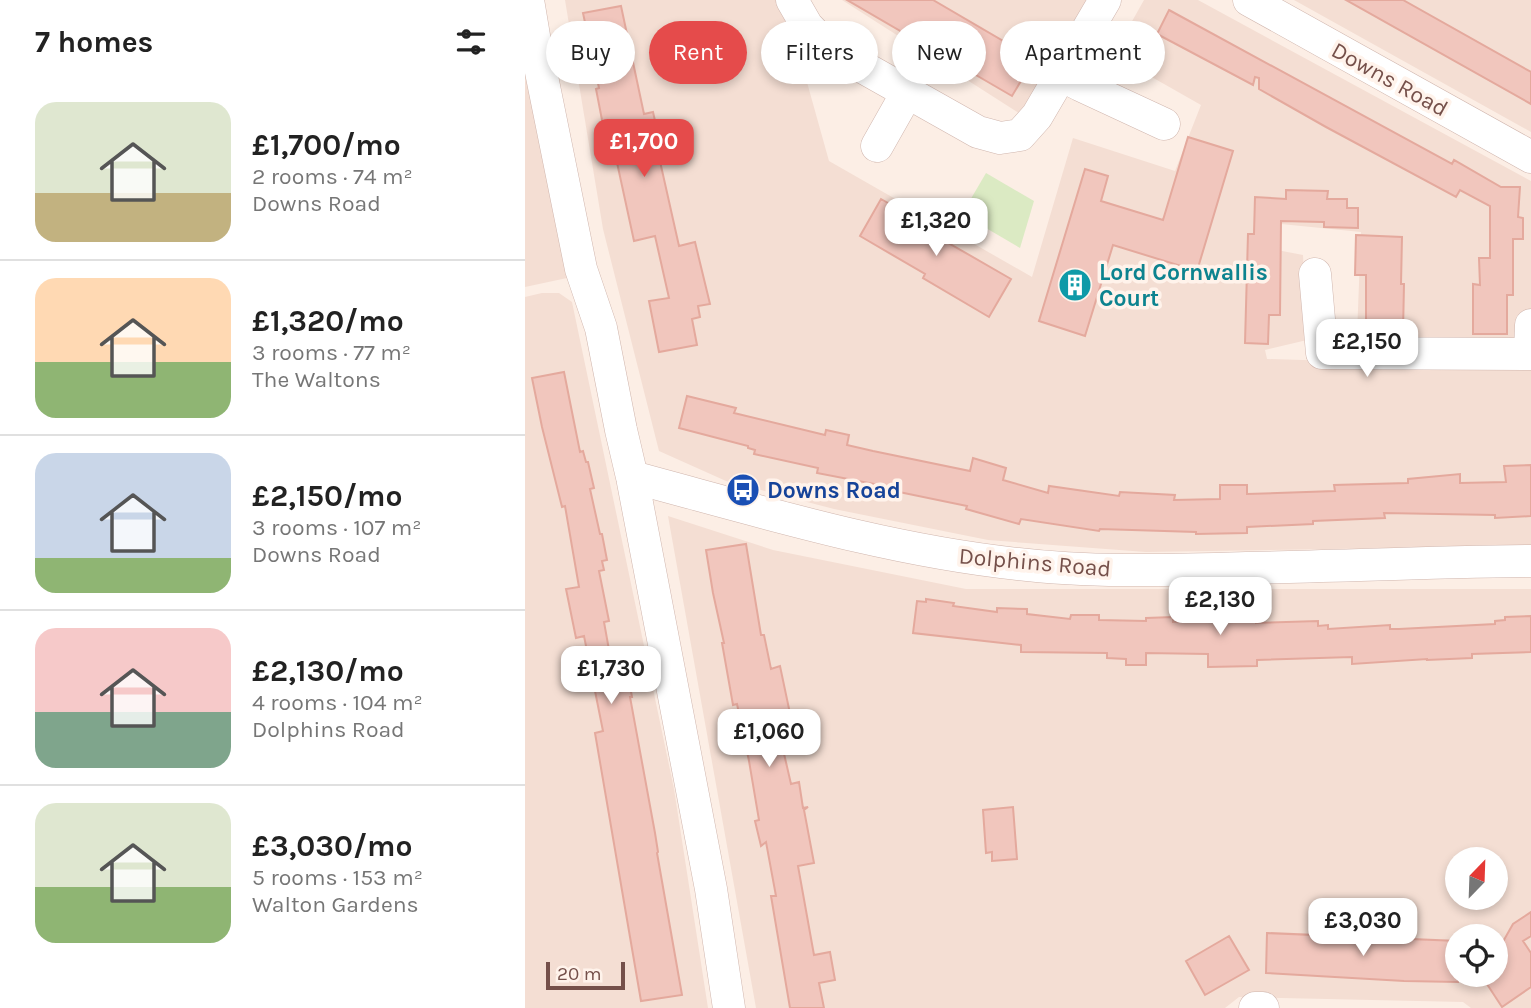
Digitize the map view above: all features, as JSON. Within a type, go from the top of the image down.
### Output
[{"type":"street","points":[[529,0],[537,53],[581,269],[601,328],[632,477],[711,889],[729,1008]]},
{"type":"street","points":[[792,0],[807,26],[827,47],[978,132],[1000,138],[1020,135],[1037,117],[1056,84]]},
{"type":"street","points":[[1093,21],[1105,0]]},
{"type":"street","name":"Downs Road","points":[[1249,0],[1531,157]]},
{"type":"street","points":[[1078,84],[1164,124]]},
{"type":"street","points":[[883,135],[908,93]]},
{"type":"street","points":[[1315,274],[1322,353],[1531,354],[1531,325]]},
{"type":"street","name":"Dolphins Road","points":[[632,477],[852,536],[1019,565],[1103,569],[1204,569],[1531,561]]},
{"type":"street","points":[[1255,1008],[1263,1008]]},
{"type":"shaded area","points":[[565,0],[784,0],[790,21],[761,21],[761,84],[807,84],[829,161],[1032,277],[1073,138],[1175,171],[1201,105],[1164,84],[1165,21],[1132,21],[1144,0],[1198,0],[1531,181],[1529,346],[1357,335],[1361,232],[1281,224],[1277,250],[1303,255],[1307,340],[1265,350],[1267,359],[1531,367],[1531,546],[1146,552],[988,540],[834,509],[726,481],[659,451],[603,229],[579,84],[635,84],[635,21],[568,21]]},
{"type":"shaded area","points":[[842,0],[1097,0],[1084,21],[1000,21],[1000,84],[1045,84],[1025,117],[973,84],[986,84],[986,21],[892,21],[892,32]]},
{"type":"shaded area","points":[[1294,0],[1531,0],[1531,132]]},
{"type":"shaded area","points":[[525,65],[567,278],[525,287]]},
{"type":"shaded area","points":[[559,293],[572,302],[674,789],[708,1008],[525,1008],[525,297]]},
{"type":"shaded area","points":[[668,516],[773,550],[966,589],[1531,589],[1531,1008],[1471,1008],[1463,1002],[1239,997],[1225,1008],[756,1008]]},
{"type":"green space","points":[[986,173],[1034,201],[1020,248],[962,214]]},
{"type":"building","points":[[847,0],[933,0],[969,21],[892,21],[892,26]]},
{"type":"building","points":[[1346,0],[1403,0],[1531,72],[1531,104]]},
{"type":"building","points":[[621,6],[624,21],[585,21],[583,13]]},
{"type":"building","points":[[1169,10],[1452,164],[1454,160],[1501,187],[1520,187],[1518,217],[1523,218],[1523,239],[1513,239],[1513,295],[1507,295],[1507,334],[1473,334],[1473,284],[1480,285],[1479,258],[1490,258],[1490,206],[1460,190],[1456,197],[1326,127],[1259,89],[1259,78],[1255,77],[1253,85],[1165,38],[1164,21]]},
{"type":"building","points":[[986,31],[1000,39],[1000,84],[1019,84],[1012,96],[986,81]]},
{"type":"building","points":[[635,72],[644,114],[653,112],[661,147],[657,148],[679,246],[695,242],[710,304],[698,306],[700,317],[692,319],[697,345],[659,352],[649,301],[669,298],[655,236],[634,241],[616,158],[611,159],[602,120],[596,89],[599,88],[598,84],[635,84]]},
{"type":"building","points":[[1188,137],[1233,151],[1197,271],[1113,245],[1085,336],[1039,321],[1085,169],[1108,176],[1101,201],[1163,220]]},
{"type":"building","points":[[1286,190],[1328,191],[1327,199],[1347,199],[1347,208],[1358,208],[1358,228],[1324,227],[1324,222],[1281,221],[1280,315],[1269,315],[1268,344],[1245,343],[1248,234],[1254,234],[1255,197],[1286,199]]},
{"type":"building","points":[[881,199],[947,237],[945,241],[1011,279],[989,317],[923,278],[925,274],[860,236]]},
{"type":"building","points":[[1356,235],[1402,237],[1403,332],[1372,332],[1372,325],[1366,325],[1366,275],[1355,275]]},
{"type":"building","points":[[564,372],[580,452],[583,451],[588,462],[594,488],[590,489],[607,560],[602,561],[604,570],[599,571],[609,621],[604,622],[611,661],[622,659],[624,670],[627,669],[682,995],[641,1001],[595,733],[603,731],[584,636],[576,638],[566,589],[579,587],[565,506],[562,507],[532,378]]},
{"type":"building","points":[[687,396],[736,408],[734,413],[825,435],[826,430],[849,435],[847,445],[873,451],[970,471],[973,458],[1006,468],[1003,480],[1048,493],[1049,486],[1119,496],[1120,492],[1175,495],[1174,500],[1220,499],[1220,485],[1247,485],[1247,494],[1335,491],[1334,485],[1408,483],[1408,479],[1460,474],[1460,483],[1506,482],[1504,466],[1531,465],[1531,516],[1495,518],[1495,515],[1384,513],[1385,518],[1247,527],[1247,533],[1196,534],[1099,531],[1021,519],[1019,524],[966,509],[967,506],[899,492],[900,489],[817,473],[818,468],[754,454],[755,450],[748,446],[679,428]]},
{"type":"building","points":[[746,544],[761,635],[764,635],[771,669],[780,666],[796,742],[782,745],[791,784],[799,782],[803,808],[808,807],[804,810],[814,863],[798,866],[814,955],[830,952],[835,980],[819,983],[824,1008],[790,1008],[771,896],[776,896],[766,842],[761,846],[755,821],[759,820],[749,761],[737,704],[733,705],[713,593],[706,550]]},
{"type":"building","points":[[926,599],[997,612],[997,608],[1027,609],[1027,614],[1070,619],[1071,615],[1099,615],[1099,620],[1146,621],[1146,618],[1173,617],[1173,622],[1247,617],[1247,620],[1256,620],[1256,623],[1318,621],[1318,626],[1328,625],[1328,629],[1390,625],[1390,629],[1399,629],[1495,624],[1495,621],[1505,620],[1505,617],[1531,616],[1531,652],[1352,664],[1352,657],[1257,660],[1257,666],[1208,667],[1208,654],[1146,653],[1146,665],[1126,665],[1126,659],[1107,658],[1107,653],[1021,652],[1021,645],[913,633],[917,601],[926,602]]},
{"type":"building","points":[[1013,807],[1017,859],[992,861],[992,852],[986,853],[983,810]]},
{"type":"building","points":[[1531,912],[1531,936],[1523,941],[1531,953],[1531,987],[1502,1007],[1489,987],[1508,987],[1508,933],[1513,924]]},
{"type":"building","points":[[1267,933],[1445,940],[1445,982],[1266,973]]},
{"type":"building","points":[[1229,936],[1249,970],[1205,995],[1186,961]]},
{"type":"place","name":"Lord Cornwallis Court","points":[[1075,285]]},
{"type":"place","name":"Downs Road","points":[[743,490]]}]
